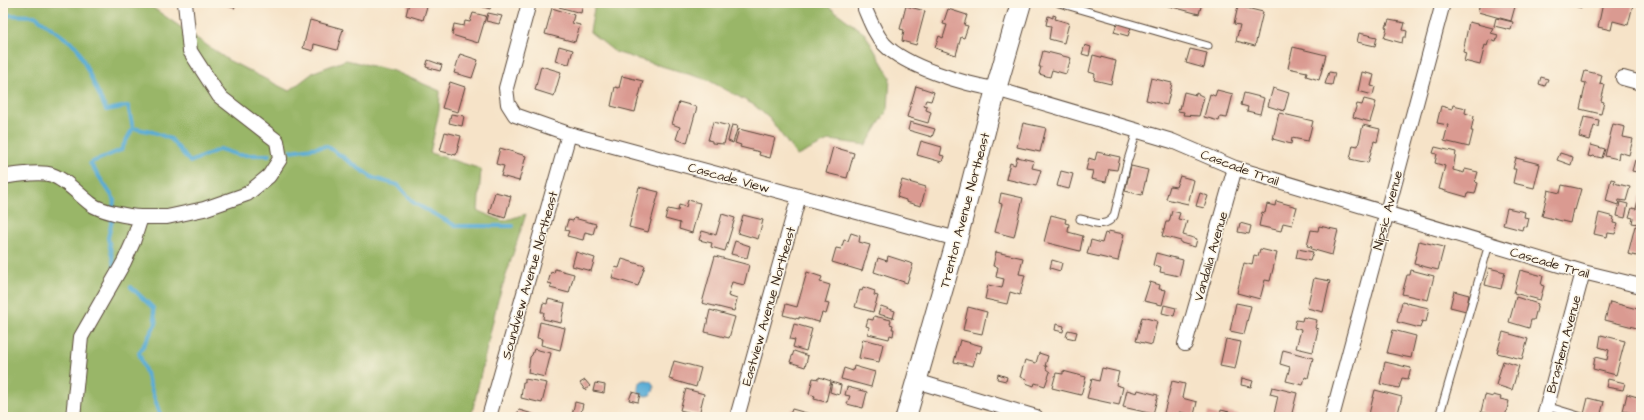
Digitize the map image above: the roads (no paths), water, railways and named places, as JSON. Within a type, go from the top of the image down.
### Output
[{"type":"main road","name":"Trenton Avenue Northeast","points":[[906,417],[1021,3]]},
{"type":"street","points":[[3,177],[20,174],[51,175],[77,191],[92,206],[135,217],[167,217],[204,209],[246,194],[269,176],[280,159],[277,141],[219,96],[190,51],[184,3]]},
{"type":"street","name":"Cascade View","points":[[529,3],[506,88],[508,104],[515,115],[569,134],[956,239]]},
{"type":"street","name":"Nipsic Avenue","points":[[1332,417],[1443,3]]},
{"type":"street","name":"Cascade Trail","points":[[865,9],[883,43],[902,58],[921,67],[982,87],[996,89],[1172,141],[1235,168],[1386,214],[1583,272],[1641,286]]},
{"type":"street","points":[[1623,78],[1641,83]]},
{"type":"street","name":"Soundview Avenue Northeast","points":[[489,417],[569,134]]},
{"type":"street","name":"Vandalia Avenue","points":[[1185,344],[1235,168]]},
{"type":"street","name":"Eastview Avenue Northeast","points":[[737,417],[799,196]]},
{"type":"street","points":[[73,417],[81,336],[124,262],[133,242],[135,217]]},
{"type":"street","name":"Brashem Avenue","points":[[1545,412],[1583,272]]},
{"type":"street","points":[[916,381],[1036,417]]},
{"type":"lane","points":[[1059,3],[1208,46]]},
{"type":"lane","points":[[1080,219],[1103,224],[1110,222],[1114,216],[1127,163],[1137,131]]},
{"type":"lane","points":[[1439,417],[1489,244]]},
{"type":"lane","points":[[1545,412],[1582,417]]},
{"type":"water","points":[[646,380],[653,385],[654,388],[649,395],[646,396],[639,391],[638,388],[643,381]]},
{"type":"waterway","points":[[3,15],[35,16],[77,47],[106,110],[128,106],[133,128],[121,150],[90,163],[114,199],[113,209]]},
{"type":"waterway","points":[[133,128],[153,132],[171,139],[190,162],[220,149],[238,155],[269,155]]},
{"type":"waterway","points":[[291,151],[327,146],[373,178],[398,185],[414,203],[456,226],[513,226]]},
{"type":"waterway","points":[[113,216],[108,238],[114,266]]},
{"type":"waterway","points":[[131,287],[153,308],[156,324],[139,353],[161,417]]}]
